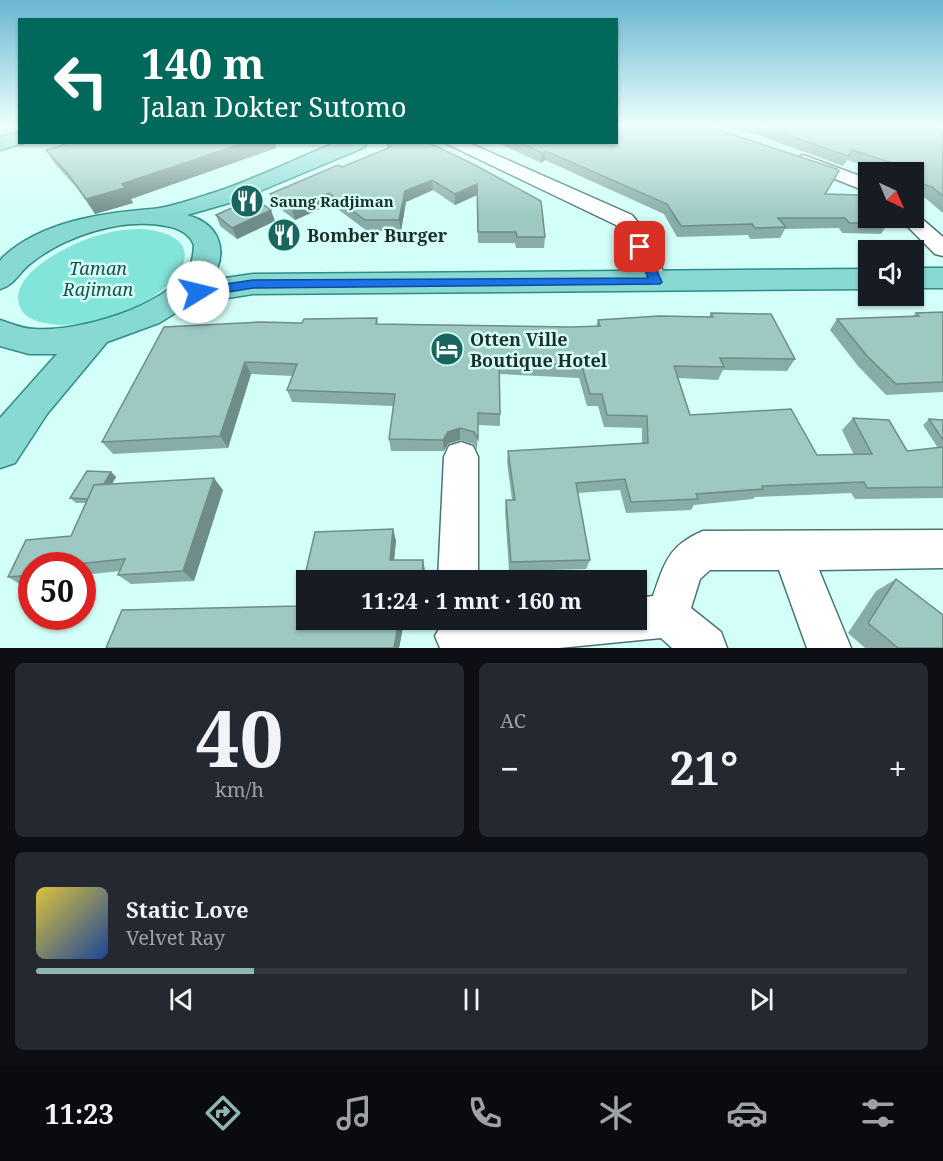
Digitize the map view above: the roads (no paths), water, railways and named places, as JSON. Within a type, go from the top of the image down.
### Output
[{"type":"main road","points":[[0,279],[11,251],[92,225],[118,219],[154,217],[227,196],[325,155]]},
{"type":"main road","points":[[186,223],[227,196]]},
{"type":"main road","points":[[0,332],[18,339],[46,343],[94,336],[142,319],[180,295],[205,265],[208,256],[206,240],[201,233],[186,223],[154,217]]},
{"type":"main road","points":[[205,265],[253,284]]},
{"type":"main road","points":[[180,295],[253,284],[858,279]]},
{"type":"main road","points":[[0,450],[34,403],[94,336]]},
{"type":"main road","points":[[34,403],[46,343]]},
{"type":"street","points":[[480,155],[624,220],[633,230],[656,282]]},
{"type":"street","points":[[791,156],[858,182]]},
{"type":"street","points":[[921,228],[943,249]]},
{"type":"street","points":[[458,570],[461,457]]},
{"type":"street","points":[[647,614],[683,567],[703,550],[943,549]]},
{"type":"street","points":[[791,550],[828,648]]},
{"type":"street","points":[[647,619],[705,648]]},
{"type":"street","points":[[457,635],[512,630]]},
{"type":"place","name":"Saung Radjiman","points":[[247,201]]},
{"type":"place","name":"Bomber Burger","points":[[284,235]]},
{"type":"place","name":"Otten Ville Boutique Hotel","points":[[447,349]]},
{"type":"park label","name":"Taman Rajiman","points":[[98,278]]}]
